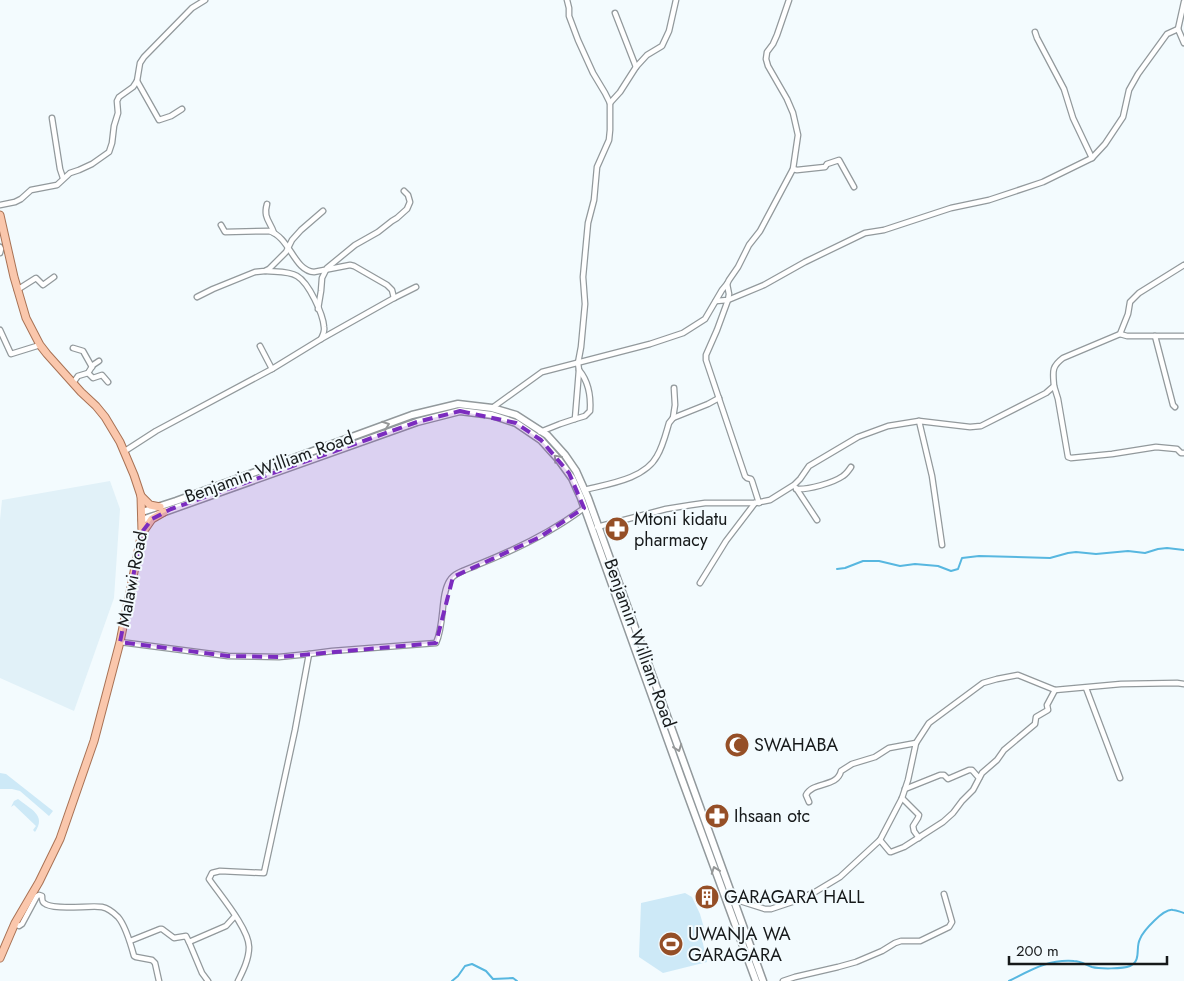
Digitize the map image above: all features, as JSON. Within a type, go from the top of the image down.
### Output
[{"type":"main road","name":"Malawi Road","points":[[0,215],[17,290],[26,318],[40,345],[105,417],[125,451],[141,496],[142,516],[142,532],[120,642],[96,733],[64,829],[39,882],[14,922],[0,958]]},
{"type":"main road","name":"Benjamin William Road","points":[[162,509],[412,415],[458,404],[492,408],[516,415],[539,434],[541,440],[569,474],[595,528],[763,981]]},
{"type":"main road","name":"Benjamin William Road","points":[[142,516],[417,422],[460,411],[492,415],[516,423],[539,434],[547,435],[576,471],[584,490],[595,528],[681,777],[756,981]]},
{"type":"main road","points":[[141,496],[150,505],[162,509],[142,532]]},
{"type":"street","points":[[0,205],[15,202],[31,190],[57,185],[70,173],[92,164],[108,152],[112,143],[118,113],[117,101],[137,82],[140,63],[192,8],[205,0]]},
{"type":"street","points":[[567,0],[569,16],[578,40],[593,73],[610,103],[609,140],[597,167],[594,200],[588,223],[583,277],[585,304],[578,363],[575,419]]},
{"type":"street","points":[[610,103],[646,56],[662,46],[669,31],[676,0]]},
{"type":"street","points":[[492,408],[538,373],[650,344],[682,333],[705,319],[738,267],[749,245],[760,231],[793,169],[798,135],[793,113],[766,59],[767,52],[777,35],[789,0]]},
{"type":"street","points":[[1184,2],[1178,28],[1184,43]]},
{"type":"street","points":[[615,13],[636,67]]},
{"type":"street","points":[[716,301],[728,300],[764,285],[864,233],[884,230],[951,208],[989,200],[1043,182],[1092,158],[1105,144],[1123,116],[1129,90],[1138,74],[1167,34],[1178,28]]},
{"type":"street","points":[[1035,32],[1064,89],[1073,118],[1092,158]]},
{"type":"street","points":[[137,82],[159,120],[171,116],[182,109]]},
{"type":"street","points":[[52,118],[63,178]]},
{"type":"street","points":[[793,169],[825,167],[839,160],[854,187]]},
{"type":"street","points":[[318,309],[322,278],[325,270],[355,245],[378,232],[408,209],[410,202],[408,195],[404,191]]},
{"type":"street","points":[[267,204],[265,212],[274,229],[274,233]]},
{"type":"street","points":[[265,271],[274,265],[301,230],[323,211]]},
{"type":"street","points":[[221,225],[225,232],[269,231],[274,233],[279,236],[306,270],[314,272],[350,265],[354,266],[388,285],[392,290],[394,298]]},
{"type":"street","points":[[0,248],[0,253]]},
{"type":"street","points":[[1120,334],[1128,314],[1130,302],[1139,293],[1184,265]]},
{"type":"street","points":[[197,297],[255,272],[291,273],[311,291],[324,326],[322,339]]},
{"type":"street","points":[[17,290],[36,278],[44,285],[54,278]]},
{"type":"street","points":[[727,284],[728,300],[718,330],[706,355],[706,360],[736,454],[744,476],[752,481],[757,503]]},
{"type":"street","points":[[125,451],[416,287]]},
{"type":"street","points":[[720,294],[729,294]]},
{"type":"street","points":[[0,330],[11,354],[40,345]]},
{"type":"street","points":[[1184,336],[1127,336],[1120,334],[1063,358],[1054,367],[1054,386],[1068,456],[1071,458],[1156,447],[1177,449],[1184,453]]},
{"type":"street","points":[[1155,336],[1175,407]]},
{"type":"street","points":[[260,346],[272,369]]},
{"type":"street","points":[[73,348],[82,351],[92,367]]},
{"type":"street","points":[[73,383],[78,376],[88,373],[100,361]]},
{"type":"street","points":[[539,434],[585,416],[590,411],[590,391],[584,376],[579,370]]},
{"type":"street","points":[[88,373],[93,378],[102,374],[108,382]]},
{"type":"street","points":[[595,528],[691,505],[705,503],[757,503],[770,500],[795,487],[809,466],[858,437],[888,426],[919,421],[970,427],[981,426],[1046,393],[1054,386]]},
{"type":"street","points":[[673,418],[675,405],[674,388]]},
{"type":"street","points":[[584,490],[616,482],[644,472],[657,456],[669,423],[673,418],[719,398]]},
{"type":"street","points":[[919,421],[932,476],[942,545]]},
{"type":"street","points":[[795,487],[808,489],[829,482],[843,476],[851,467]]},
{"type":"street","points":[[795,487],[817,520]]},
{"type":"street","points":[[700,583],[726,541],[757,503]]},
{"type":"street","points":[[120,642],[228,656],[263,657],[436,643],[439,636],[447,586],[453,577],[540,537],[584,508]]},
{"type":"street","points":[[238,981],[249,954],[248,937],[244,928],[209,879],[212,873],[220,871],[264,873],[295,730],[309,654]]},
{"type":"street","points":[[733,900],[768,909],[792,902],[815,892],[840,877],[880,840],[902,798],[916,743],[929,723],[983,684],[1018,675],[1055,690],[1121,684],[1184,684]]},
{"type":"street","points":[[1086,688],[1120,778]]},
{"type":"street","points":[[880,840],[891,852],[904,847],[943,822],[973,790],[982,773],[997,760],[1004,750],[1035,724],[1036,717],[1047,711],[1047,705],[1055,690]]},
{"type":"street","points":[[809,802],[806,795],[807,792],[820,785],[832,782],[840,775],[841,770],[852,764],[875,757],[892,747],[916,743]]},
{"type":"street","points":[[905,789],[940,775],[944,775],[948,779],[969,770],[972,770],[979,778]]},
{"type":"street","points":[[902,798],[919,815],[913,826],[918,838]]},
{"type":"street","points":[[783,981],[795,976],[856,962],[895,943],[901,941],[920,941],[949,927],[952,922],[944,894]]},
{"type":"street","points":[[14,922],[20,926],[22,924],[39,895],[42,896],[42,901],[45,904],[54,906],[76,908],[100,907],[108,909],[119,918],[130,941],[134,956],[152,960],[155,963],[159,981]]},
{"type":"street","points":[[189,942],[226,926],[235,916]]},
{"type":"street","points":[[130,941],[160,929],[174,938],[186,936],[202,973],[208,981]]},
{"type":"highlighted area","points":[[460,411],[516,423],[541,440],[569,473],[584,508],[540,537],[453,577],[436,643],[279,657],[228,656],[120,642],[142,532],[152,519],[171,509],[417,422]]},
{"type":"shaded area","points":[[110,481],[120,509],[114,598],[74,711],[0,678],[0,520],[2,500]]},
{"type":"shaded area","points":[[0,773],[6,774],[53,811],[49,816],[20,791],[0,789]]},
{"type":"shaded area","points":[[18,799],[36,813],[39,821],[35,832],[33,830],[36,826],[14,805],[11,807],[14,801]]},
{"type":"shaded area","name":"UWANJA WA GARAGARA","points":[[685,893],[692,897],[700,914],[704,928],[700,930],[707,962],[663,973],[639,957],[641,903]]},
{"type":"waterway","points":[[837,569],[863,561],[879,561],[900,566],[915,564],[938,566],[951,571],[958,569],[962,558],[979,556],[1050,558],[1076,552],[1096,554],[1128,551],[1145,553],[1167,548],[1184,550]]},
{"type":"waterway","points":[[1009,981],[1040,966],[1056,962],[1077,961],[1100,968],[1130,966],[1136,961],[1142,935],[1154,921],[1169,910],[1184,913]]},
{"type":"waterway","points":[[452,981],[465,966],[472,964],[486,971],[493,979],[513,978],[517,981]]},
{"type":"place","name":"Mtoni kidatu pharmacy","points":[[617,529]]},
{"type":"place","name":"SWAHABA","points":[[737,745]]},
{"type":"place","name":"Ihsaan otc","points":[[717,816]]},
{"type":"place","name":"GARAGARA HALL","points":[[707,897]]},
{"type":"place","name":"UWANJA WA GARAGARA","points":[[671,944]]}]
